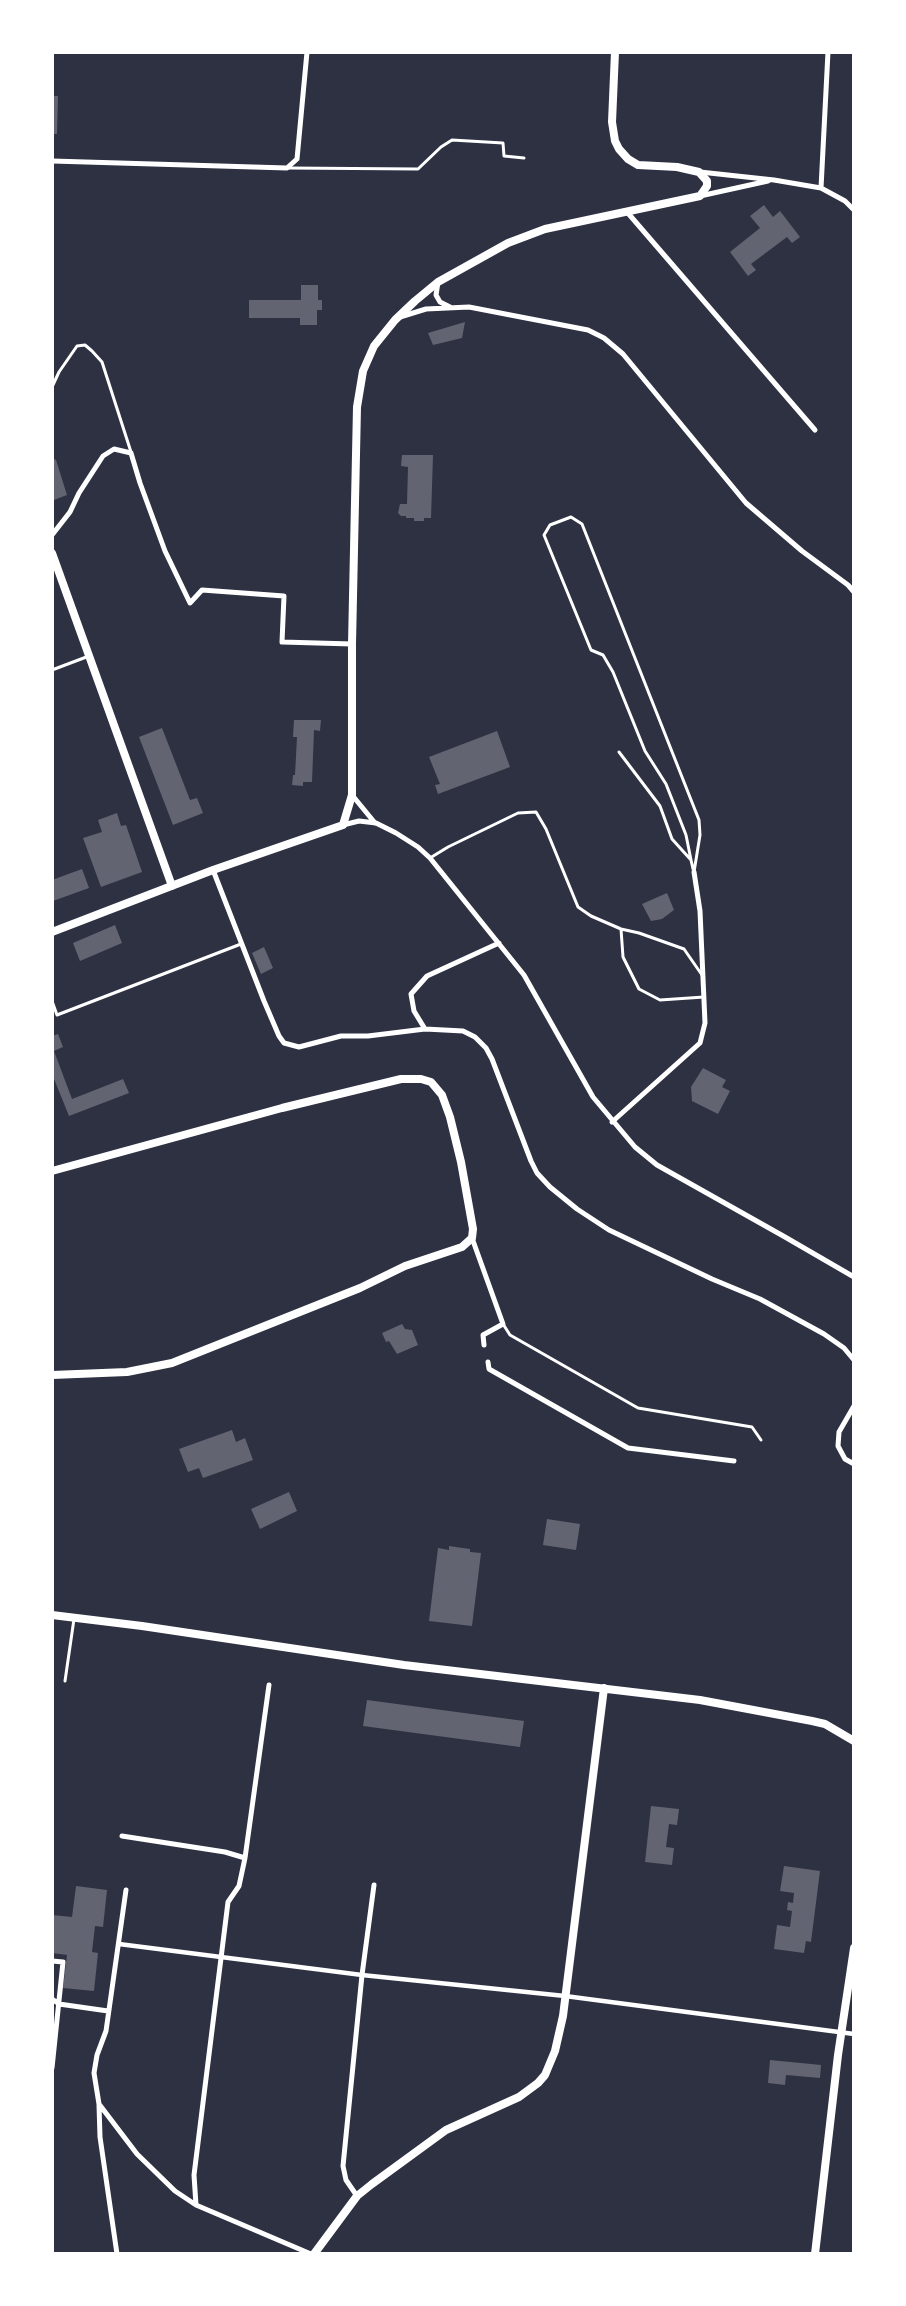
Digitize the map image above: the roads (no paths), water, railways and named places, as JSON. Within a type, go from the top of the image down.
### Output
[{"type":"street","points":[[52,161],[287,168],[297,159],[307,52]]},
{"type":"street","points":[[615,52],[612,122],[614,140],[628,159],[638,165],[677,167],[699,172],[774,180],[821,188],[845,201],[854,210]]},
{"type":"street","points":[[821,188],[828,52]]},
{"type":"street","points":[[699,172],[707,181],[708,186],[700,196]]},
{"type":"street","points":[[342,825],[352,795],[352,644],[356,407],[363,371],[374,346],[396,320],[438,282],[508,243],[545,229],[774,180]]},
{"type":"street","points":[[627,212],[815,430]]},
{"type":"street","points":[[438,282],[436,295],[440,302],[450,307]]},
{"type":"street","points":[[396,320],[426,309],[450,307],[490,310],[588,330],[604,338],[623,354],[746,503],[802,551],[848,585],[854,592]]},
{"type":"street","points":[[52,535],[70,512],[104,456],[114,449],[131,453],[165,551],[190,603],[202,590],[284,596],[282,642],[352,644]]},
{"type":"street","points":[[52,553],[172,886]]},
{"type":"street","points":[[352,795],[376,823]]},
{"type":"street","points":[[52,932],[214,870],[342,825],[359,821],[376,823],[418,847],[430,858],[499,943],[524,975],[593,1097],[612,1122],[635,1147],[656,1166],[785,1236],[854,1277]]},
{"type":"street","points":[[214,870],[278,1036],[284,1044],[290,1047],[299,1047],[341,1036],[368,1036],[425,1029],[463,1031],[475,1037],[486,1048],[538,1173],[550,1187],[577,1209],[608,1230],[712,1280],[760,1299],[824,1334],[844,1348],[854,1360]]},
{"type":"street","points":[[612,1122],[700,1043],[705,1023],[700,911],[694,872]]},
{"type":"street","points":[[425,1029],[414,1012],[411,994],[415,987],[427,976],[446,966],[499,943]]},
{"type":"street","points":[[52,1171],[282,1108],[401,1079],[421,1079],[431,1082],[442,1095],[450,1117],[472,1217],[472,1238],[503,1324],[483,1335],[484,1345]]},
{"type":"street","points":[[52,1375],[127,1372],[172,1363],[360,1288],[405,1266],[462,1247],[472,1238]]},
{"type":"street","points":[[488,1362],[489,1369],[628,1448],[734,1461]]},
{"type":"street","points":[[854,1406],[839,1432],[838,1446],[845,1459],[854,1464]]},
{"type":"street","points":[[52,1615],[386,1663],[700,1700],[787,1714],[824,1724],[854,1741]]},
{"type":"street","points":[[196,2205],[194,2174],[228,1902],[239,1886],[245,1858],[269,1685]]},
{"type":"street","points":[[99,2104],[137,2154],[175,2191],[196,2205],[312,2254],[357,2196],[446,2130],[519,2097],[538,2083],[545,2075],[555,2050],[566,1996],[604,1688]]},
{"type":"street","points":[[122,1836],[225,1852],[245,1858]]},
{"type":"street","points":[[357,2196],[346,2180],[343,2166],[362,1975],[374,1885]]},
{"type":"street","points":[[117,2254],[100,2137],[99,2104],[94,2073],[97,2055],[106,2031],[126,1890]]},
{"type":"street","points":[[119,1944],[362,1975],[566,1996],[854,2034]]},
{"type":"street","points":[[816,2254],[841,2032],[854,1948]]},
{"type":"street","points":[[52,1961],[63,1962],[52,2068]]},
{"type":"street","points":[[52,1999],[59,2004],[108,2011]]},
{"type":"lane","points":[[287,168],[418,168],[441,147],[452,140],[504,142],[504,156],[524,158]]},
{"type":"lane","points":[[52,387],[59,372],[77,346],[85,345],[102,362],[131,453]]},
{"type":"lane","points":[[570,517],[582,524],[698,820],[700,835],[694,872],[686,835],[666,784],[645,751],[613,672],[603,655],[591,650],[544,535],[550,526],[570,517]]},
{"type":"lane","points":[[52,670],[90,656]]},
{"type":"lane","points":[[619,752],[660,806],[672,839],[691,860]]},
{"type":"lane","points":[[430,858],[448,847],[518,813],[536,812],[546,829],[578,907],[591,916],[621,929],[639,933],[684,949],[703,976]]},
{"type":"lane","points":[[621,929],[623,957],[639,989],[660,1000],[704,997]]},
{"type":"lane","points":[[52,1001],[57,1015],[241,944]]},
{"type":"lane","points":[[503,1324],[510,1335],[638,1408],[752,1427],[761,1440]]},
{"type":"lane","points":[[65,1681],[74,1618]]}]
